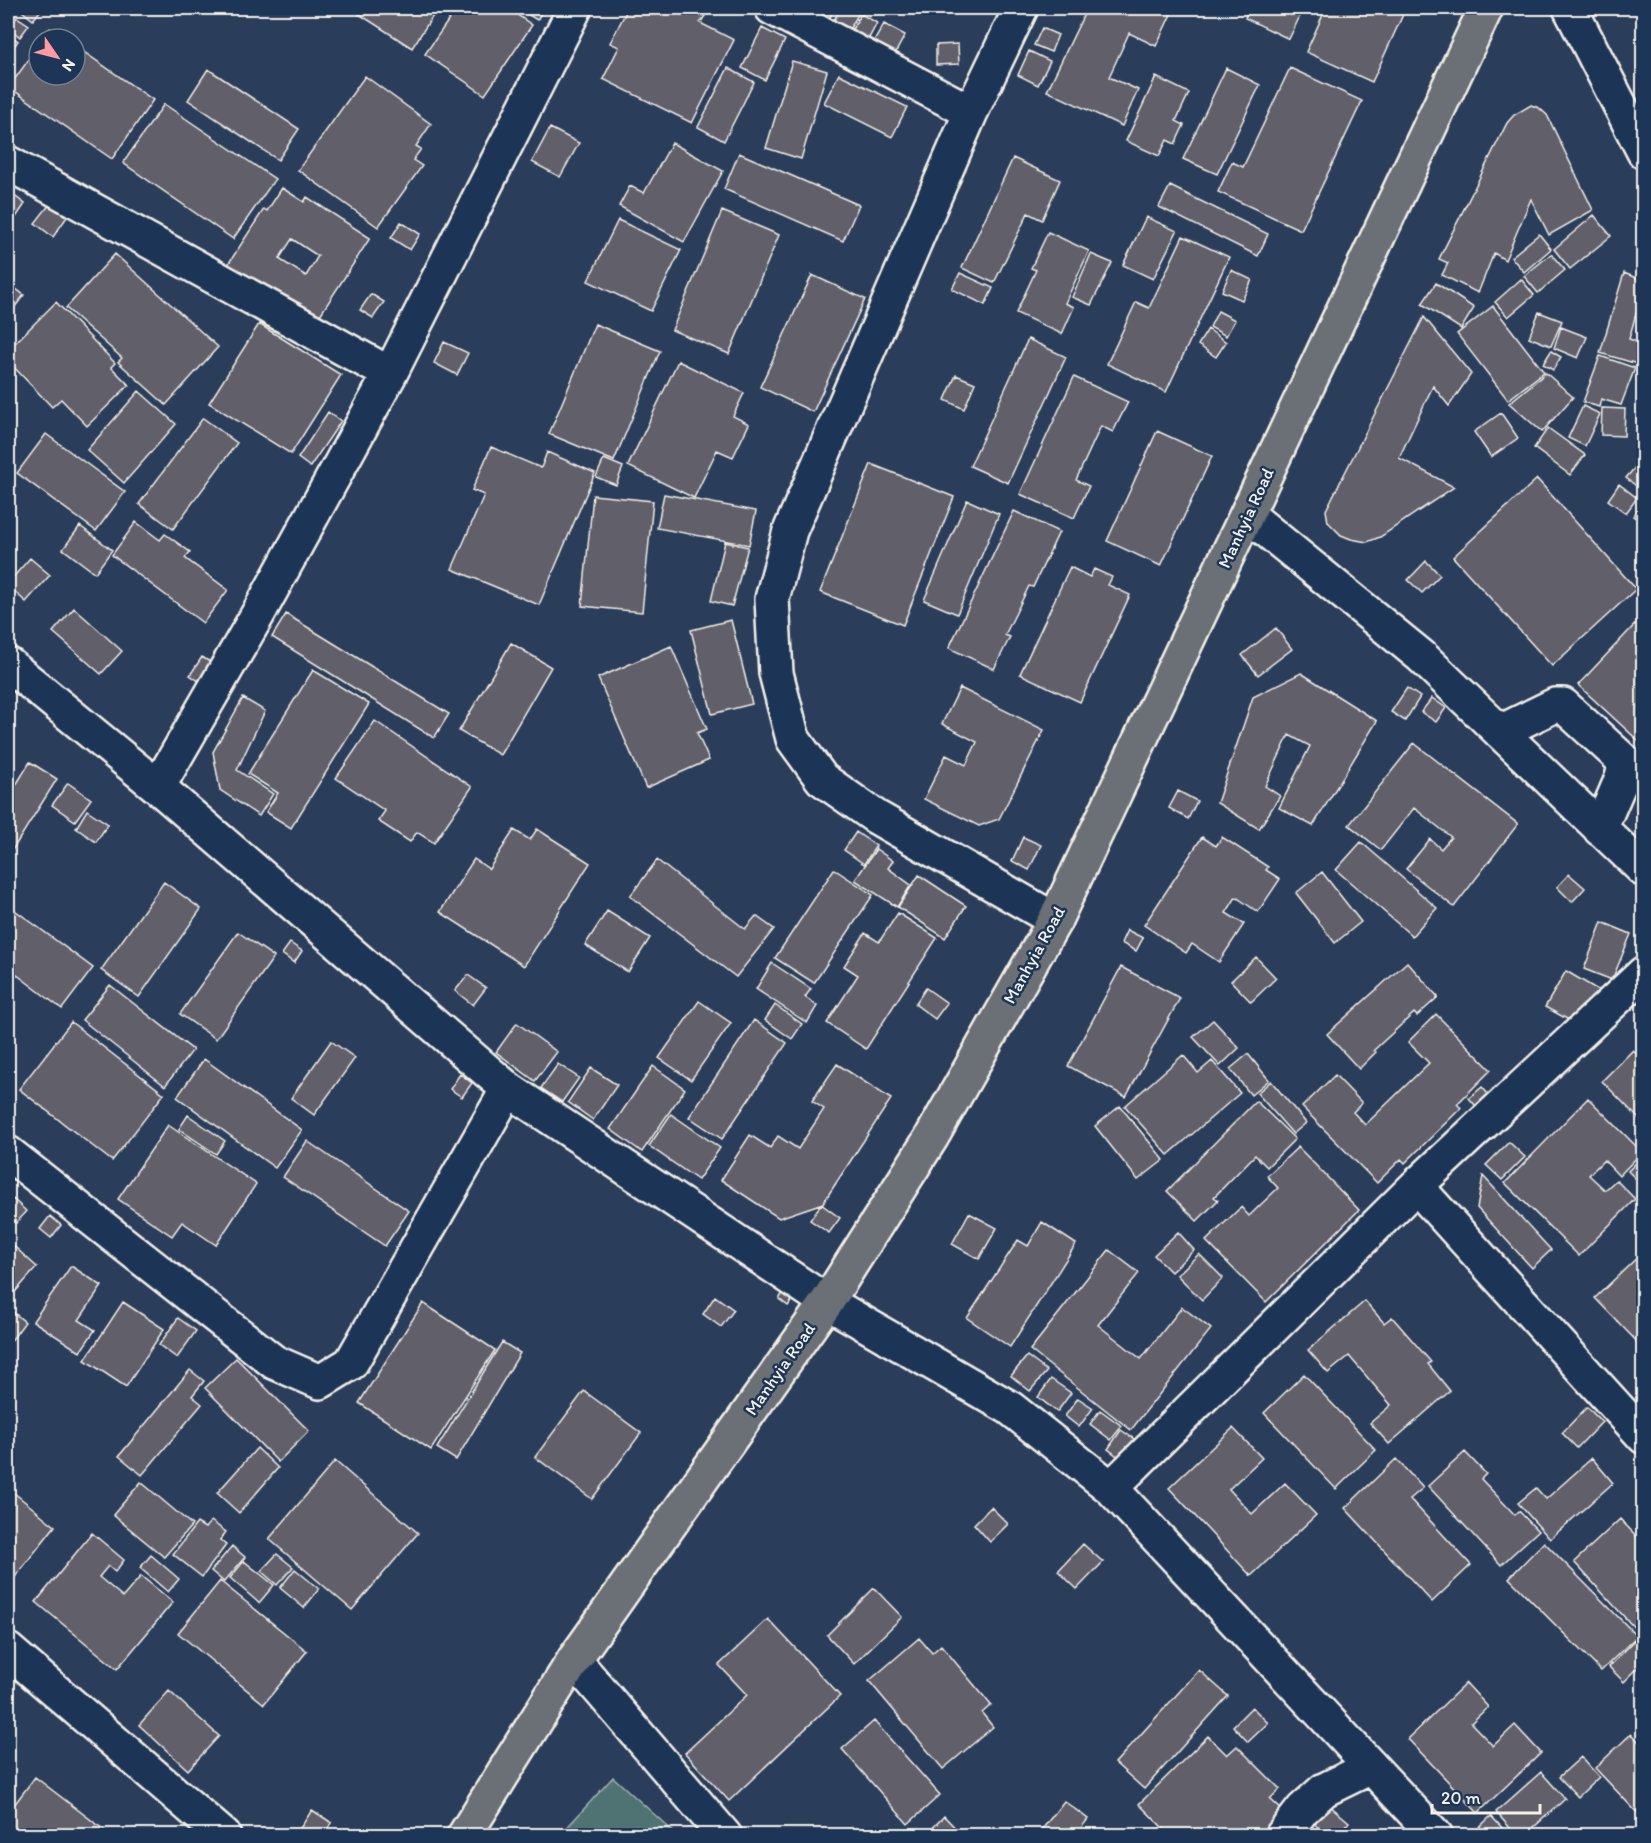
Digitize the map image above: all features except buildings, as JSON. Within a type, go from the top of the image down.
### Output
[{"type":"main road","name":"Manhyia Road","points":[[464,1836],[574,1660],[827,1302],[931,1138],[1055,920],[1486,8]]},
{"type":"street","points":[[158,787],[258,614],[390,374],[575,8]]},
{"type":"street","points":[[772,8],[971,112]]},
{"type":"street","points":[[1021,8],[971,112],[790,531],[772,599],[776,673],[792,738],[822,779],[876,817],[1055,920]]},
{"type":"street","points":[[1570,8],[1644,152]]},
{"type":"street","points":[[8,164],[390,374]]},
{"type":"street","points":[[1248,515],[1420,656],[1644,870]]},
{"type":"street","points":[[8,664],[158,787],[508,1089],[827,1302],[1010,1408],[1111,1488],[1436,1836]]},
{"type":"street","points":[[1500,732],[1554,705],[1563,705],[1623,759],[1622,778],[1600,829]]},
{"type":"street","points":[[1111,1488],[1416,1186],[1644,973]]},
{"type":"street","points":[[8,1153],[274,1362],[320,1382],[351,1363],[508,1089]]},
{"type":"street","points":[[1416,1186],[1644,1437]]},
{"type":"street","points":[[8,1650],[224,1836]]},
{"type":"street","points":[[574,1660],[725,1836]]},
{"type":"street","points":[[1282,1836],[1303,1809],[1324,1790],[1371,1767]]},
{"type":"green space","points":[[613,1777],[677,1835],[564,1835],[562,1833]]}]
